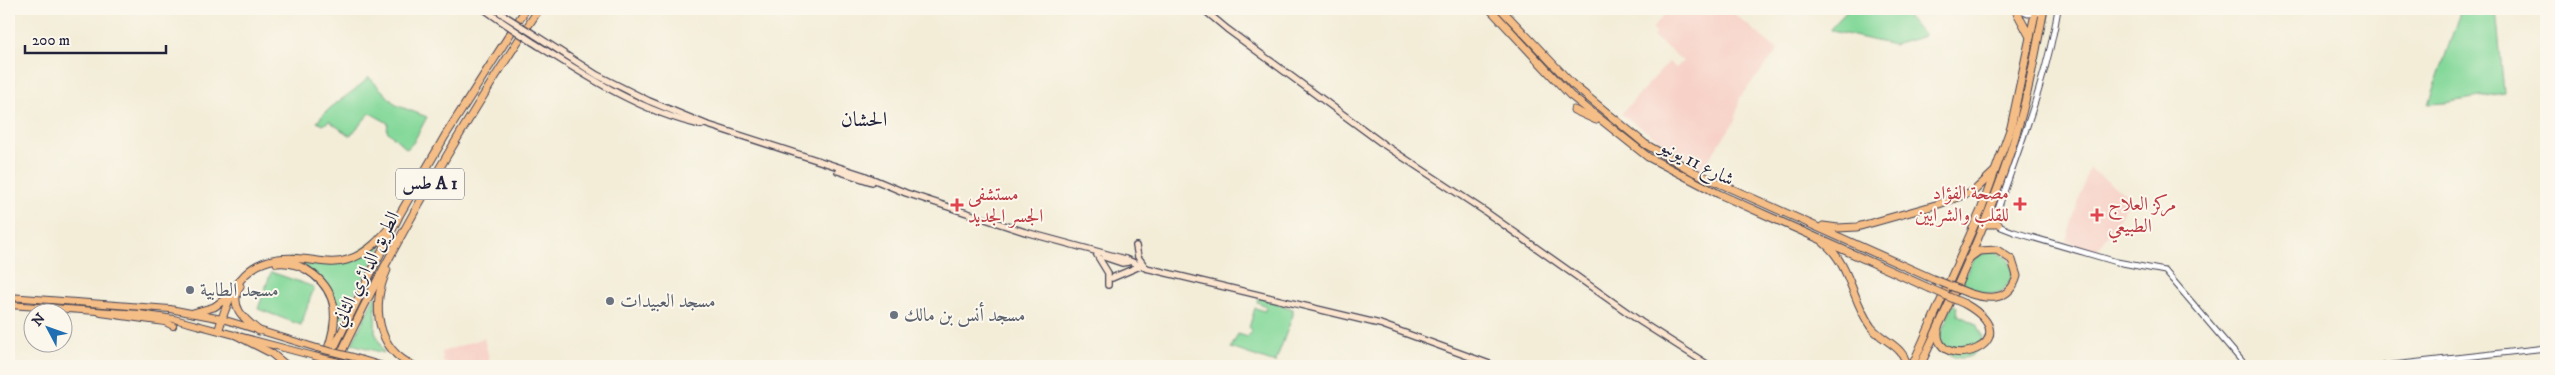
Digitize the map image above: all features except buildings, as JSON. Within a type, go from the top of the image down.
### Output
[{"type":"highway","name":"الطريق الدائري الثاني","points":[[324,366],[400,214],[449,128],[526,9]]},
{"type":"highway","name":"الطريق الدائري الثاني","points":[[336,366],[408,223],[484,92],[539,9]]},
{"type":"highway","name":"شارع 11 يونيو","points":[[1490,9],[1545,70],[1606,125],[1648,157],[1681,175],[1965,304],[1980,315],[1989,331],[1986,347],[1976,358]]},
{"type":"highway","name":"شارع 11 يونيو","points":[[1502,9],[1554,67],[1599,109],[1645,144],[1694,172],[1968,293],[1989,299],[2003,296],[2015,283],[2017,272],[2012,260],[1997,250],[1979,251],[1968,260]]},
{"type":"highway","points":[[2015,9],[2030,37]]},
{"type":"highway","points":[[1920,366],[1968,260],[2018,127],[2044,10]]},
{"type":"highway","points":[[1912,366],[1981,210],[1996,170],[2013,120],[2035,11]]},
{"type":"highway","points":[[1574,110],[1606,125]]},
{"type":"highway","points":[[1802,230],[1809,223],[1838,228],[1857,227],[1939,204],[1974,191],[1996,170]]},
{"type":"highway","points":[[219,329],[230,295],[246,272],[274,258],[334,262],[359,256],[379,240],[400,214]]},
{"type":"highway","points":[[408,223],[385,274],[378,300],[378,316],[387,343],[396,355],[414,366]]},
{"type":"highway","points":[[1982,224],[1998,224]]},
{"type":"highway","points":[[1814,235],[1837,256],[1866,318],[1881,337],[1903,355],[1906,366]]},
{"type":"highway","points":[[259,331],[239,313],[236,305],[235,297],[242,283],[259,268],[271,264],[284,262],[306,269],[323,284],[334,306],[333,332],[324,366]]},
{"type":"highway","points":[[193,313],[214,307],[230,295]]},
{"type":"highway","points":[[1939,326],[1940,348],[1955,360]]},
{"type":"highway","points":[[236,335],[271,353],[287,366]]},
{"type":"main road","points":[[484,9],[587,76],[680,121],[740,138],[1043,238],[1126,259],[1128,262],[1143,267],[1380,324],[1495,366]]},
{"type":"main road","points":[[496,9],[594,73],[683,116],[863,175],[980,218],[1122,263],[1128,262]]},
{"type":"main road","points":[[1203,9],[1227,29],[1383,144],[1483,210],[1641,322],[1710,366]]},
{"type":"main road","points":[[1136,246],[1138,257],[1143,267]]},
{"type":"main road","points":[[1097,255],[1108,273],[1108,285]]},
{"type":"main road","points":[[1112,278],[1143,267]]},
{"type":"main road","points":[[9,297],[155,307],[193,313],[222,319],[383,366]]},
{"type":"main road","points":[[9,305],[92,310],[174,318],[353,366]]},
{"type":"main road","points":[[92,310],[104,315],[165,322],[174,326]]},
{"type":"street","points":[[2015,9],[2028,14],[2044,10]]},
{"type":"street","points":[[2058,9],[2054,36],[2034,103],[1996,215],[1998,224],[2014,232],[2105,259],[2165,271],[2246,366]]},
{"type":"street","points":[[2384,366],[2546,348]]},
{"type":"shaded area","points":[[1669,9],[1728,9],[1778,50],[1740,97],[1735,121],[1702,169],[1621,114],[1669,62],[1676,68],[1683,61],[1653,36],[1656,33],[1652,29]]},
{"type":"shaded area","points":[[2089,168],[2132,199],[2096,252],[2066,241]]},
{"type":"shaded area","points":[[484,338],[491,366],[455,366],[443,362],[442,352]]},
{"type":"green space","points":[[1849,9],[1901,9],[1924,36],[1894,45],[1832,31],[1831,28]]},
{"type":"green space","points":[[2461,9],[2496,9],[2504,93],[2429,104]]},
{"type":"green space","points":[[369,77],[396,105],[427,117],[413,143],[407,149],[387,131],[388,123],[370,113],[350,136],[329,121],[323,125],[317,122],[329,109]]},
{"type":"green space","points":[[390,229],[355,292],[330,343],[334,306],[323,284],[289,258],[347,261]]},
{"type":"green space","points":[[1995,251],[2008,260],[2012,269],[2011,279],[2002,291],[1989,294],[1962,284],[1967,271],[1977,257],[1987,252]]},
{"type":"green space","points":[[271,272],[314,287],[301,325],[258,309]]},
{"type":"green space","points":[[376,293],[375,332],[384,353],[352,344]]},
{"type":"green space","points":[[1258,297],[1293,309],[1293,315],[1275,363],[1231,348],[1238,334],[1248,337],[1252,330],[1249,328],[1255,308],[1265,311],[1266,306],[1257,302]]},
{"type":"green space","points":[[1953,304],[1957,307],[1958,315],[1976,324],[1982,336],[1978,350],[1968,357],[1956,357],[1949,355],[1943,350],[1940,335]]},
{"type":"place","name":"مصحة الفؤاد للقلب والشرايين","points":[[2020,204]]},
{"type":"place","name":"مستشفى الجسر الجديد","points":[[957,205]]},
{"type":"place","name":"مركز العلاج الطبيعي","points":[[2097,215]]},
{"type":"place","name":"مسجد الطابية","points":[[190,290]]},
{"type":"place","name":"مسجد العبيدات","points":[[610,301]]},
{"type":"place","name":"مسجد أنس بن مالك","points":[[894,315]]},
{"type":"district","name":"الحشان","points":[[864,120]]}]
